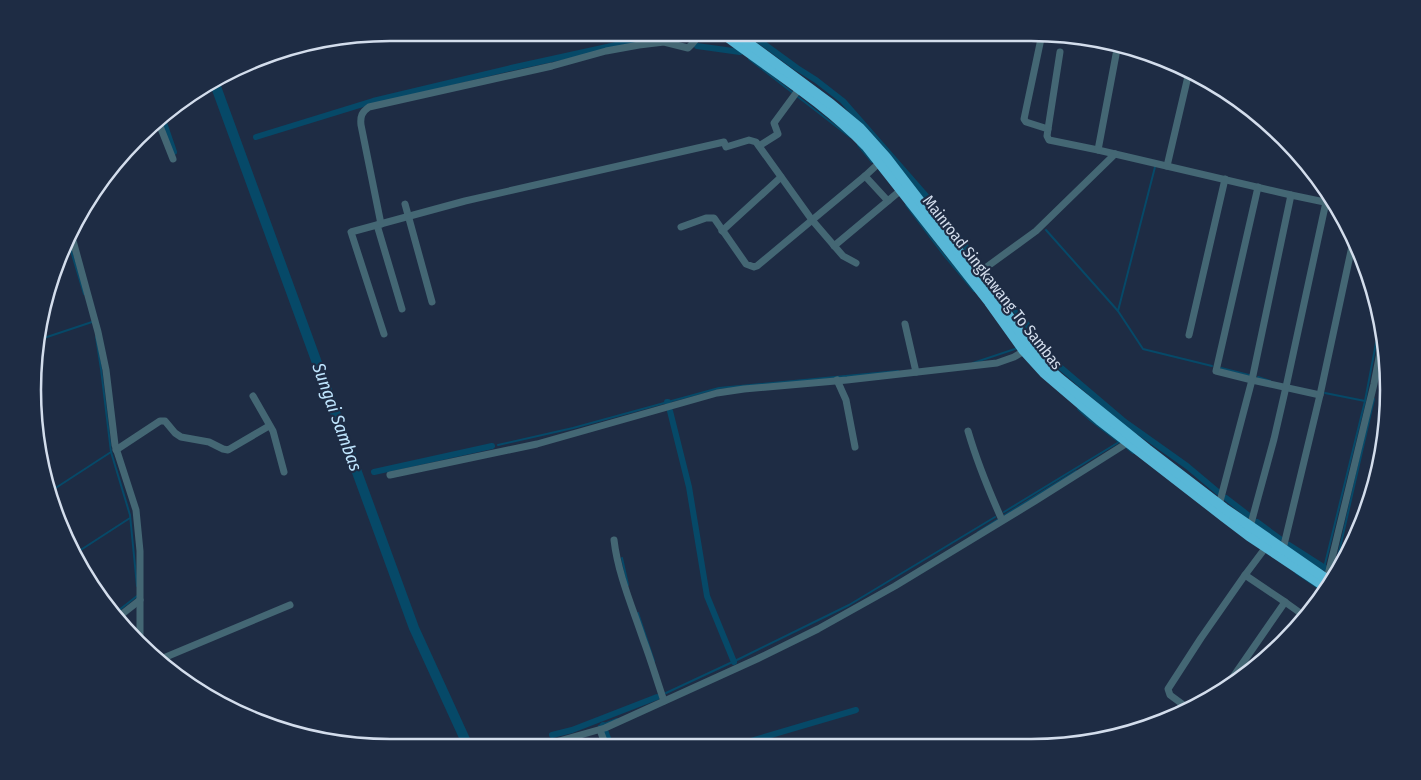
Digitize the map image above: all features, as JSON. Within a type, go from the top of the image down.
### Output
[{"type":"highway","name":"Mainroad Singkawang To Sambas","points":[[741,41],[850,130],[866,146],[953,251],[977,274],[1030,346],[1059,378],[1102,417],[1127,443],[1233,524],[1266,547],[1323,580]]},
{"type":"highway","name":"Mainroad Singkawang To Sambas","points":[[742,41],[831,104],[860,128],[886,157],[1024,351],[1051,380],[1324,580]]},
{"type":"street","points":[[402,309],[379,224],[361,125],[361,115],[364,110],[370,107],[639,45],[664,42],[688,48],[694,41]]},
{"type":"street","points":[[1040,41],[1024,119],[1029,124],[1048,129]]},
{"type":"street","points":[[1060,52],[1047,136],[1049,140],[1324,202]]},
{"type":"street","points":[[1098,150],[1116,52]]},
{"type":"street","points":[[1167,166],[1188,78]]},
{"type":"street","points":[[759,146],[778,134],[774,123],[799,89]]},
{"type":"street","points":[[161,128],[173,159]]},
{"type":"street","points":[[384,334],[351,232],[465,201],[724,142],[726,147],[749,140],[756,142],[812,220],[843,256],[856,263]]},
{"type":"street","points":[[977,274],[1036,231],[1115,154]]},
{"type":"street","points":[[681,227],[706,218],[712,218],[746,264],[754,267],[758,266],[879,162]]},
{"type":"street","points":[[865,176],[888,201]]},
{"type":"street","points":[[722,230],[781,177]]},
{"type":"street","points":[[1189,335],[1226,179]]},
{"type":"street","points":[[1258,187],[1216,371],[1320,395]]},
{"type":"street","points":[[834,246],[901,190]]},
{"type":"street","points":[[1220,505],[1252,380],[1291,195]]},
{"type":"street","points":[[406,204],[432,302]]},
{"type":"street","points":[[1250,527],[1286,388],[1326,204]]},
{"type":"street","points":[[74,244],[98,332],[106,370],[116,450],[138,522],[140,634]]},
{"type":"street","points":[[1283,549],[1320,395],[1351,252]]},
{"type":"street","points":[[905,324],[916,372]]},
{"type":"street","points":[[390,475],[537,444],[717,393],[997,363],[1024,351]]},
{"type":"street","points":[[1332,566],[1378,361]]},
{"type":"street","points":[[837,380],[846,400],[855,447]]},
{"type":"street","points":[[253,396],[273,431],[284,472]]},
{"type":"street","points":[[116,450],[160,421],[165,421],[181,437],[209,442],[225,450],[269,426]]},
{"type":"street","points":[[968,431],[986,484],[1002,520]]},
{"type":"street","points":[[567,739],[600,730],[757,660],[818,629],[895,586],[1002,520],[1035,502],[1127,443]]},
{"type":"street","points":[[614,540],[616,556],[626,593],[664,701]]},
{"type":"street","points":[[1182,704],[1170,695],[1168,689],[1205,632],[1266,547]]},
{"type":"street","points":[[1245,575],[1299,612]]},
{"type":"street","points":[[123,614],[140,600]]},
{"type":"street","points":[[1237,671],[1285,602]]},
{"type":"street","points":[[166,657],[290,605]]},
{"type":"street","points":[[600,730],[603,739]]},
{"type":"waterway","points":[[256,137],[373,101],[634,41]]},
{"type":"waterway","points":[[760,41],[843,101],[934,205],[982,268]]},
{"type":"waterway","points":[[697,46],[740,52]]},
{"type":"waterway","points":[[749,59],[850,137]]},
{"type":"waterway","name":"Sungai Sambas","points":[[216,88],[414,628],[465,739]]},
{"type":"waterway","points":[[164,124],[174,152]]},
{"type":"waterway","points":[[858,145],[872,162]]},
{"type":"waterway","points":[[1046,230],[1118,311],[1155,167]]},
{"type":"waterway","points":[[906,205],[974,291]]},
{"type":"waterway","points":[[71,250],[84,294]]},
{"type":"waterway","points":[[987,273],[1059,366],[1125,422],[1187,466],[1218,492]]},
{"type":"waterway","points":[[1118,311],[1143,349],[1212,366]]},
{"type":"waterway","points":[[45,338],[92,322]]},
{"type":"waterway","points":[[96,337],[111,452],[130,515],[137,586]]},
{"type":"waterway","points":[[1324,568],[1365,401],[1376,341]]},
{"type":"waterway","points":[[973,363],[1018,348]]},
{"type":"waterway","points":[[1221,368],[1249,375]]},
{"type":"waterway","points":[[498,445],[573,428],[719,388],[898,371]]},
{"type":"waterway","points":[[1378,379],[1379,374]]},
{"type":"waterway","points":[[1258,377],[1270,381]]},
{"type":"waterway","points":[[1325,393],[1365,401]]},
{"type":"waterway","points":[[1339,554],[1374,399]]},
{"type":"waterway","points":[[1004,512],[1119,442],[1078,409]]},
{"type":"waterway","points":[[670,411],[689,487],[707,596],[734,662]]},
{"type":"waterway","points":[[374,472],[492,446]]},
{"type":"waterway","points":[[1127,448],[1133,453]]},
{"type":"waterway","points":[[56,488],[111,452]]},
{"type":"waterway","points":[[1005,515],[1076,471]]},
{"type":"waterway","points":[[1226,498],[1248,515]]},
{"type":"waterway","points":[[666,693],[849,605],[995,517]]},
{"type":"waterway","points":[[80,550],[130,518]]},
{"type":"waterway","points":[[978,532],[997,520]]},
{"type":"waterway","points":[[1257,522],[1280,539]]},
{"type":"waterway","points":[[1289,545],[1325,568]]},
{"type":"waterway","points":[[622,558],[628,585]]},
{"type":"waterway","points":[[1296,573],[1318,588]]},
{"type":"waterway","points":[[119,610],[137,596]]},
{"type":"waterway","points":[[638,613],[654,661]]},
{"type":"waterway","points":[[552,735],[572,730],[657,697]]},
{"type":"waterway","points":[[758,739],[856,710]]},
{"type":"waterway","points":[[599,726],[617,719]]},
{"type":"waterway","points":[[603,725],[608,739]]}]
